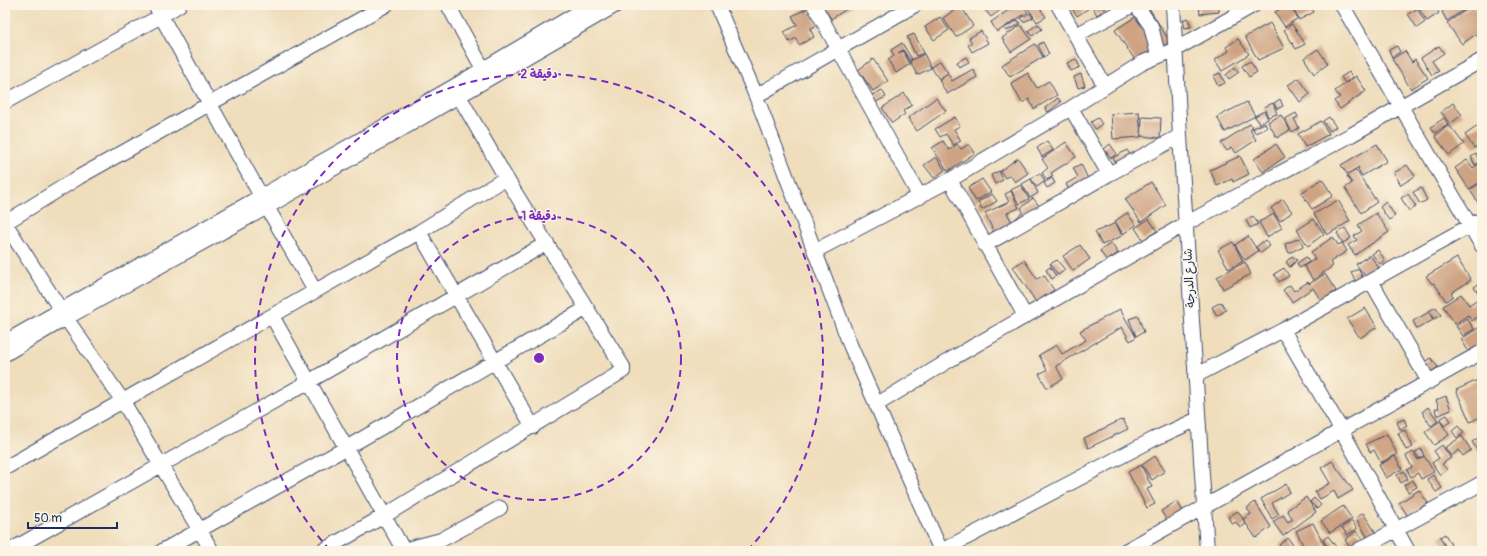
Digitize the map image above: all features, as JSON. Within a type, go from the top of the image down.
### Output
[{"type":"street","points":[[5,102],[158,11],[178,5]]},
{"type":"street","points":[[212,551],[122,400],[6,228],[79,177],[386,5]]},
{"type":"street","points":[[448,5],[483,68]]},
{"type":"street","points":[[264,202],[483,68],[591,5]]},
{"type":"street","points":[[5,342],[63,314],[459,96],[616,5]]},
{"type":"street","points":[[717,5],[756,96],[851,347],[941,551],[1154,439],[1198,419]]},
{"type":"street","points":[[814,5],[920,197]]},
{"type":"street","points":[[756,96],[915,5]]},
{"type":"street","points":[[1058,5],[1105,86]]},
{"type":"street","points":[[1076,35],[1135,5],[1151,26],[1158,55]]},
{"type":"street","name":"شارع الدرجة","points":[[1173,5],[1207,551]]},
{"type":"street","points":[[815,251],[920,197],[1158,55],[1176,49],[1254,5]]},
{"type":"street","points":[[1342,5],[1401,105],[1476,223],[1482,246]]},
{"type":"street","points":[[158,11],[315,291]]},
{"type":"street","points":[[876,406],[1025,316],[1187,223],[1351,135],[1482,60]]},
{"type":"street","points":[[322,551],[384,516],[624,371],[587,308],[506,178],[459,96]]},
{"type":"street","points":[[1071,108],[1109,174]]},
{"type":"street","points":[[985,245],[1109,174],[1180,136]]},
{"type":"street","points":[[5,468],[419,232],[506,178]]},
{"type":"street","points":[[950,180],[1025,316]]},
{"type":"street","points":[[1195,376],[1283,330],[1476,223]]},
{"type":"street","points":[[419,232],[533,427]]},
{"type":"street","points":[[9,547],[161,466],[547,243]]},
{"type":"street","points":[[1371,281],[1429,382]]},
{"type":"street","points":[[162,551],[346,448],[587,308]]},
{"type":"street","points":[[5,354],[63,314]]},
{"type":"street","points":[[272,316],[404,551],[441,540],[500,508]]},
{"type":"street","points":[[1283,330],[1342,431],[1408,551]]},
{"type":"street","points":[[1125,551],[1482,352]]},
{"type":"street","points":[[1357,551],[1482,483]]},
{"type":"building","points":[[853,5],[831,19],[823,6]]},
{"type":"building","points":[[981,5],[1007,5],[991,17]]},
{"type":"building","points":[[1016,5],[1023,5],[1028,12],[997,32],[991,22]]},
{"type":"building","points":[[1032,5],[1038,5],[1046,17],[1037,22],[1028,8]]},
{"type":"building","points":[[1101,5],[1104,10],[1097,15],[1092,6],[1077,16],[1070,6]]},
{"type":"building","points":[[1103,5],[1113,5],[1118,11],[1111,16]]},
{"type":"building","points":[[1199,5],[1219,5],[1219,12],[1200,14]]},
{"type":"building","points":[[1289,5],[1298,18],[1285,27],[1275,12]]},
{"type":"building","points":[[1291,5],[1310,5],[1314,12],[1299,20]]},
{"type":"building","points":[[1426,5],[1434,5],[1439,13],[1427,21],[1419,9]]},
{"type":"building","points":[[1451,5],[1471,5],[1447,21],[1442,12]]},
{"type":"building","points":[[1473,5],[1482,18],[1482,30],[1462,44],[1447,23]]},
{"type":"building","points":[[961,6],[973,26],[956,37],[943,18]]},
{"type":"building","points":[[808,8],[817,25],[810,29],[814,37],[799,45],[796,38],[789,42],[784,32],[797,25],[792,16]]},
{"type":"building","points":[[1149,8],[1170,42],[1137,63],[1115,30]]},
{"type":"building","points":[[1417,9],[1425,22],[1417,28],[1408,14]]},
{"type":"building","points":[[1030,13],[1033,18],[1023,22],[1021,18]]},
{"type":"building","points":[[940,17],[949,30],[934,40],[925,27]]},
{"type":"building","points":[[1188,18],[1191,27],[1185,28],[1183,20]]},
{"type":"building","points":[[1018,20],[1020,24],[1006,31],[1004,28]]},
{"type":"building","points":[[1270,23],[1284,48],[1258,60],[1245,37]]},
{"type":"building","points":[[1038,24],[1042,29],[1032,36],[1028,31]]},
{"type":"building","points":[[1292,24],[1305,44],[1296,49],[1284,30]]},
{"type":"building","points":[[1021,25],[1031,39],[1011,52],[1002,38]]},
{"type":"building","points":[[981,31],[988,43],[972,52],[968,45],[972,43],[969,38]]},
{"type":"building","points":[[914,34],[924,53],[916,56],[907,37]]},
{"type":"building","points":[[1238,39],[1249,54],[1222,71],[1215,60],[1229,51],[1226,47]]},
{"type":"building","points":[[1043,42],[1049,54],[1044,57],[1038,45]]},
{"type":"building","points":[[902,43],[912,59],[910,60],[903,50],[898,53],[903,51],[910,64],[896,73],[888,60],[894,56],[891,50]]},
{"type":"building","points":[[1035,44],[1043,57],[1010,77],[1002,65]]},
{"type":"building","points":[[1397,46],[1400,52],[1392,57],[1389,50]]},
{"type":"building","points":[[1439,46],[1444,53],[1432,61],[1439,71],[1432,75],[1421,58]]},
{"type":"building","points":[[1318,49],[1328,64],[1314,74],[1304,58]]},
{"type":"building","points":[[1405,51],[1412,62],[1415,59],[1428,78],[1411,89],[1392,59]]},
{"type":"building","points":[[924,54],[931,68],[917,75],[910,61]]},
{"type":"building","points":[[966,57],[969,62],[959,67],[957,62]]},
{"type":"building","points":[[873,59],[888,81],[873,91],[858,70]]},
{"type":"building","points":[[1076,59],[1080,67],[1071,71],[1067,63]]},
{"type":"building","points":[[940,61],[948,73],[939,79],[931,67]]},
{"type":"building","points":[[1250,61],[1257,72],[1249,77],[1242,66]]},
{"type":"building","points":[[1235,67],[1239,72],[1229,79],[1226,75]]},
{"type":"building","points":[[973,69],[977,77],[947,94],[939,80],[948,74],[952,81]]},
{"type":"building","points":[[1349,72],[1353,78],[1345,83],[1341,77]]},
{"type":"building","points":[[1028,73],[1037,88],[1049,81],[1057,95],[1034,109],[1029,99],[1022,103],[1011,83]]},
{"type":"building","points":[[1220,73],[1225,83],[1218,86],[1213,76]]},
{"type":"building","points":[[1081,74],[1085,86],[1078,88],[1074,77]]},
{"type":"building","points":[[1356,76],[1366,91],[1340,109],[1334,101],[1340,97],[1335,91]]},
{"type":"building","points":[[1299,78],[1310,94],[1300,102],[1288,85]]},
{"type":"building","points":[[882,90],[886,97],[876,102],[872,95]]},
{"type":"building","points":[[904,93],[912,105],[903,111],[905,114],[892,123],[882,108]]},
{"type":"building","points":[[936,98],[946,111],[917,131],[908,118]]},
{"type":"building","points":[[1058,98],[1061,102],[1048,112],[1045,108]]},
{"type":"building","points":[[1280,99],[1283,106],[1277,109],[1274,103]]},
{"type":"building","points":[[1247,102],[1255,116],[1225,132],[1217,117]]},
{"type":"building","points":[[1273,103],[1277,114],[1268,117],[1264,107]]},
{"type":"building","points":[[1453,103],[1462,115],[1450,124],[1441,112]]},
{"type":"building","points":[[1264,111],[1268,119],[1259,124],[1255,116]]},
{"type":"building","points":[[1139,112],[1141,137],[1113,139],[1111,114]]},
{"type":"building","points":[[1296,113],[1298,117],[1294,119],[1299,128],[1292,132],[1285,119]]},
{"type":"building","points":[[1281,115],[1290,130],[1277,138],[1268,122]]},
{"type":"building","points":[[955,117],[960,126],[954,129],[961,141],[953,145],[946,134],[940,137],[935,129]]},
{"type":"building","points":[[1142,117],[1161,118],[1160,138],[1141,136]]},
{"type":"building","points":[[1329,117],[1336,127],[1330,131],[1323,121]]},
{"type":"building","points":[[1098,118],[1102,124],[1095,129],[1091,122]]},
{"type":"building","points":[[1444,118],[1448,125],[1435,133],[1431,127]]},
{"type":"building","points":[[1321,121],[1329,134],[1305,147],[1298,134]]},
{"type":"building","points":[[1265,123],[1267,128],[1255,133],[1253,128]]},
{"type":"building","points":[[1250,124],[1253,128],[1250,130],[1256,140],[1236,153],[1232,147],[1227,151],[1221,143]]},
{"type":"building","points":[[1449,125],[1464,144],[1449,155],[1435,136]]},
{"type":"building","points":[[1479,125],[1482,129],[1482,143],[1474,148],[1465,135]]},
{"type":"building","points":[[943,141],[949,150],[957,144],[961,149],[969,144],[975,153],[948,171],[932,148]]},
{"type":"building","points":[[1047,141],[1053,150],[1042,157],[1037,148]]},
{"type":"building","points":[[1066,142],[1076,157],[1051,173],[1053,176],[1047,180],[1042,173],[1048,168],[1042,159]]},
{"type":"building","points":[[1110,144],[1117,154],[1111,158],[1104,149]]},
{"type":"building","points":[[1276,144],[1285,157],[1263,172],[1254,159]]},
{"type":"building","points":[[1377,144],[1387,161],[1362,176],[1358,169],[1359,167],[1347,174],[1341,165]]},
{"type":"building","points":[[1127,150],[1133,159],[1118,168],[1113,158]]},
{"type":"building","points":[[1476,154],[1480,162],[1475,165],[1471,157]]},
{"type":"building","points":[[1240,156],[1249,174],[1233,182],[1232,179],[1217,186],[1210,170]]},
{"type":"building","points":[[936,157],[945,170],[934,178],[924,165]]},
{"type":"building","points":[[1018,158],[1028,173],[1015,182],[1010,175],[1005,178],[1000,171]]},
{"type":"building","points":[[1467,160],[1473,168],[1479,164],[1482,169],[1482,181],[1469,189],[1455,168]]},
{"type":"building","points":[[1081,164],[1090,183],[1071,194],[1066,184],[1078,177],[1073,168]]},
{"type":"building","points":[[1407,165],[1415,176],[1401,185],[1394,173]]},
{"type":"building","points":[[1356,170],[1377,202],[1361,213],[1345,188],[1352,183],[1347,176]]},
{"type":"building","points":[[999,171],[1003,180],[995,184],[991,175]]},
{"type":"building","points":[[1040,173],[1045,181],[1037,187],[1031,179]]},
{"type":"building","points":[[1052,178],[1055,183],[1047,188],[1044,183]]},
{"type":"building","points":[[982,179],[991,192],[976,201],[968,188]]},
{"type":"building","points":[[1031,179],[1038,193],[1030,198],[1022,184]]},
{"type":"building","points":[[1322,179],[1333,196],[1312,209],[1301,193]]},
{"type":"building","points":[[1151,182],[1166,205],[1141,222],[1125,199]]},
{"type":"building","points":[[1482,182],[1482,209],[1470,190]]},
{"type":"building","points":[[1021,185],[1029,199],[1019,204],[1011,190]]},
{"type":"building","points":[[1421,188],[1427,200],[1420,204],[1413,192]]},
{"type":"building","points":[[1011,191],[1019,208],[1007,213],[1015,228],[996,237],[985,213],[1009,202],[1005,194]]},
{"type":"building","points":[[992,194],[997,201],[982,210],[978,202]]},
{"type":"building","points":[[1408,194],[1416,207],[1409,211],[1401,198]]},
{"type":"building","points":[[1033,198],[1041,208],[1019,226],[1014,220],[1023,212],[1021,208]]},
{"type":"building","points":[[1283,199],[1292,212],[1280,221],[1271,208]]},
{"type":"building","points":[[1338,200],[1350,221],[1327,235],[1314,214]]},
{"type":"building","points":[[1386,202],[1395,216],[1389,220],[1380,207]]},
{"type":"building","points":[[1127,213],[1136,225],[1123,234],[1115,221]]},
{"type":"building","points":[[1376,213],[1389,232],[1355,255],[1348,245],[1357,240],[1354,236],[1362,231],[1358,225]]},
{"type":"building","points":[[1274,214],[1282,228],[1267,237],[1259,222]]},
{"type":"building","points":[[1253,216],[1258,224],[1250,228],[1246,220]]},
{"type":"building","points":[[1149,219],[1157,231],[1143,240],[1135,228]]},
{"type":"building","points":[[1314,219],[1324,234],[1308,246],[1297,230]]},
{"type":"building","points":[[1116,223],[1122,236],[1102,245],[1095,232]]},
{"type":"building","points":[[1345,228],[1351,238],[1343,243],[1337,233]]},
{"type":"building","points":[[1248,236],[1258,251],[1245,260],[1235,245]]},
{"type":"building","points":[[1333,237],[1338,245],[1342,243],[1347,251],[1330,262],[1333,266],[1313,280],[1304,266],[1315,259],[1311,252]]},
{"type":"building","points":[[1300,238],[1303,246],[1289,253],[1285,244]]},
{"type":"building","points":[[1265,240],[1270,246],[1261,253],[1256,247]]},
{"type":"building","points":[[1233,242],[1243,261],[1229,269],[1218,250]]},
{"type":"building","points":[[1111,243],[1118,253],[1107,261],[1100,251]]},
{"type":"building","points":[[1080,245],[1090,259],[1073,271],[1063,256]]},
{"type":"building","points":[[1378,250],[1385,260],[1380,264],[1372,254]]},
{"type":"building","points":[[1370,255],[1379,268],[1366,277],[1356,264]]},
{"type":"building","points":[[1292,256],[1297,260],[1290,267],[1286,262]]},
{"type":"building","points":[[1306,257],[1309,262],[1300,268],[1297,263]]},
{"type":"building","points":[[1457,258],[1471,280],[1451,293],[1453,296],[1446,301],[1434,283],[1432,284],[1426,276]]},
{"type":"building","points":[[1024,260],[1037,279],[1044,275],[1054,290],[1036,302],[1013,267]]},
{"type":"building","points":[[1057,260],[1065,270],[1058,275],[1050,264]]},
{"type":"building","points":[[1245,262],[1251,274],[1223,289],[1217,277]]},
{"type":"building","points":[[1050,267],[1056,276],[1052,279],[1046,270]]},
{"type":"building","points":[[1284,268],[1289,276],[1279,282],[1274,274]]},
{"type":"building","points":[[1359,269],[1363,279],[1356,282],[1351,272]]},
{"type":"building","points":[[1325,274],[1336,291],[1321,301],[1313,288],[1292,302],[1283,290],[1290,285],[1294,291]]},
{"type":"building","points":[[1480,283],[1482,291],[1479,294],[1474,287]]},
{"type":"building","points":[[1461,294],[1469,305],[1482,296],[1482,314],[1472,321],[1468,315],[1455,324],[1443,306]]},
{"type":"building","points":[[1221,302],[1226,310],[1217,316],[1212,307]]},
{"type":"building","points":[[1436,307],[1441,315],[1434,319],[1429,311]]},
{"type":"building","points":[[1365,308],[1377,327],[1360,338],[1347,319]]},
{"type":"building","points":[[1120,309],[1136,337],[1130,341],[1122,327],[1056,366],[1063,379],[1047,388],[1039,374],[1047,370],[1039,355],[1057,345],[1062,354],[1086,340],[1080,331]]},
{"type":"building","points":[[1429,312],[1433,320],[1417,329],[1413,321]]},
{"type":"building","points":[[1138,316],[1144,332],[1136,336],[1129,319]]},
{"type":"building","points":[[1467,318],[1474,329],[1463,336],[1456,326]]},
{"type":"building","points":[[1481,326],[1482,343],[1469,352],[1461,339]]},
{"type":"building","points":[[1431,358],[1438,367],[1430,373],[1423,364]]},
{"type":"building","points":[[1480,379],[1482,383],[1482,416],[1470,422],[1456,390]]},
{"type":"building","points":[[1446,396],[1451,410],[1437,416],[1435,409],[1439,408],[1436,400]]},
{"type":"building","points":[[1428,407],[1438,421],[1431,426],[1422,412]]},
{"type":"building","points":[[1447,415],[1451,421],[1444,426],[1440,419]]},
{"type":"building","points":[[1123,419],[1128,429],[1088,448],[1084,438]]},
{"type":"building","points":[[1404,419],[1407,426],[1400,429],[1397,422]]},
{"type":"building","points":[[1440,421],[1449,435],[1434,445],[1425,432]]},
{"type":"building","points":[[1458,426],[1464,433],[1457,438],[1452,431]]},
{"type":"building","points":[[1405,430],[1413,447],[1406,450],[1398,433]]},
{"type":"building","points":[[1387,434],[1397,454],[1381,463],[1374,450],[1370,452],[1366,444]]},
{"type":"building","points":[[1482,435],[1482,455],[1481,456],[1472,442]]},
{"type":"building","points":[[1462,436],[1471,450],[1463,456],[1459,450],[1451,456],[1445,448]]},
{"type":"building","points":[[1442,445],[1451,458],[1442,464],[1447,470],[1440,475],[1432,463],[1439,458],[1434,451]]},
{"type":"building","points":[[1421,449],[1424,456],[1419,459],[1415,452]]},
{"type":"building","points":[[1413,452],[1418,460],[1424,456],[1434,472],[1421,479],[1418,473],[1411,477],[1407,470],[1412,467],[1406,456]]},
{"type":"building","points":[[1155,456],[1165,471],[1152,480],[1142,465]]},
{"type":"building","points":[[1395,456],[1402,469],[1386,478],[1379,465]]},
{"type":"building","points":[[1332,461],[1353,490],[1338,499],[1334,491],[1320,499],[1315,492],[1330,483],[1321,468]]},
{"type":"building","points":[[1141,465],[1152,487],[1147,489],[1155,504],[1147,508],[1128,472]]},
{"type":"building","points":[[1404,471],[1408,479],[1401,483],[1397,475]]},
{"type":"building","points":[[1433,475],[1442,488],[1436,492],[1427,479]]},
{"type":"building","points":[[1413,480],[1417,487],[1408,492],[1404,485]]},
{"type":"building","points":[[1286,484],[1290,492],[1272,503],[1279,515],[1272,519],[1261,499]]},
{"type":"building","points":[[1419,490],[1428,503],[1408,516],[1399,503]]},
{"type":"building","points":[[1306,497],[1316,512],[1283,536],[1273,522],[1283,515],[1288,522],[1293,519],[1287,510]]},
{"type":"building","points":[[1314,498],[1321,505],[1317,509],[1310,502]]},
{"type":"building","points":[[1177,501],[1184,513],[1168,523],[1161,511]]},
{"type":"building","points":[[1255,502],[1271,527],[1256,538],[1243,519],[1251,514],[1247,508]]},
{"type":"building","points":[[1343,506],[1352,519],[1330,533],[1321,521]]},
{"type":"building","points":[[1238,511],[1246,524],[1240,528],[1236,522],[1232,524],[1228,517]]},
{"type":"building","points":[[1363,513],[1376,533],[1368,538],[1356,518]]},
{"type":"building","points":[[1352,521],[1357,529],[1347,535],[1342,527]]},
{"type":"building","points":[[1313,523],[1326,548],[1319,551],[1306,551],[1296,531]]},
{"type":"building","points":[[1356,531],[1363,539],[1351,549],[1345,540]]},
{"type":"building","points":[[1445,534],[1451,545],[1446,548],[1440,537]]},
{"type":"building","points":[[1328,536],[1339,551],[1330,551],[1323,540]]},
{"type":"building","points":[[1288,538],[1297,551],[1283,551],[1279,545]]}]
